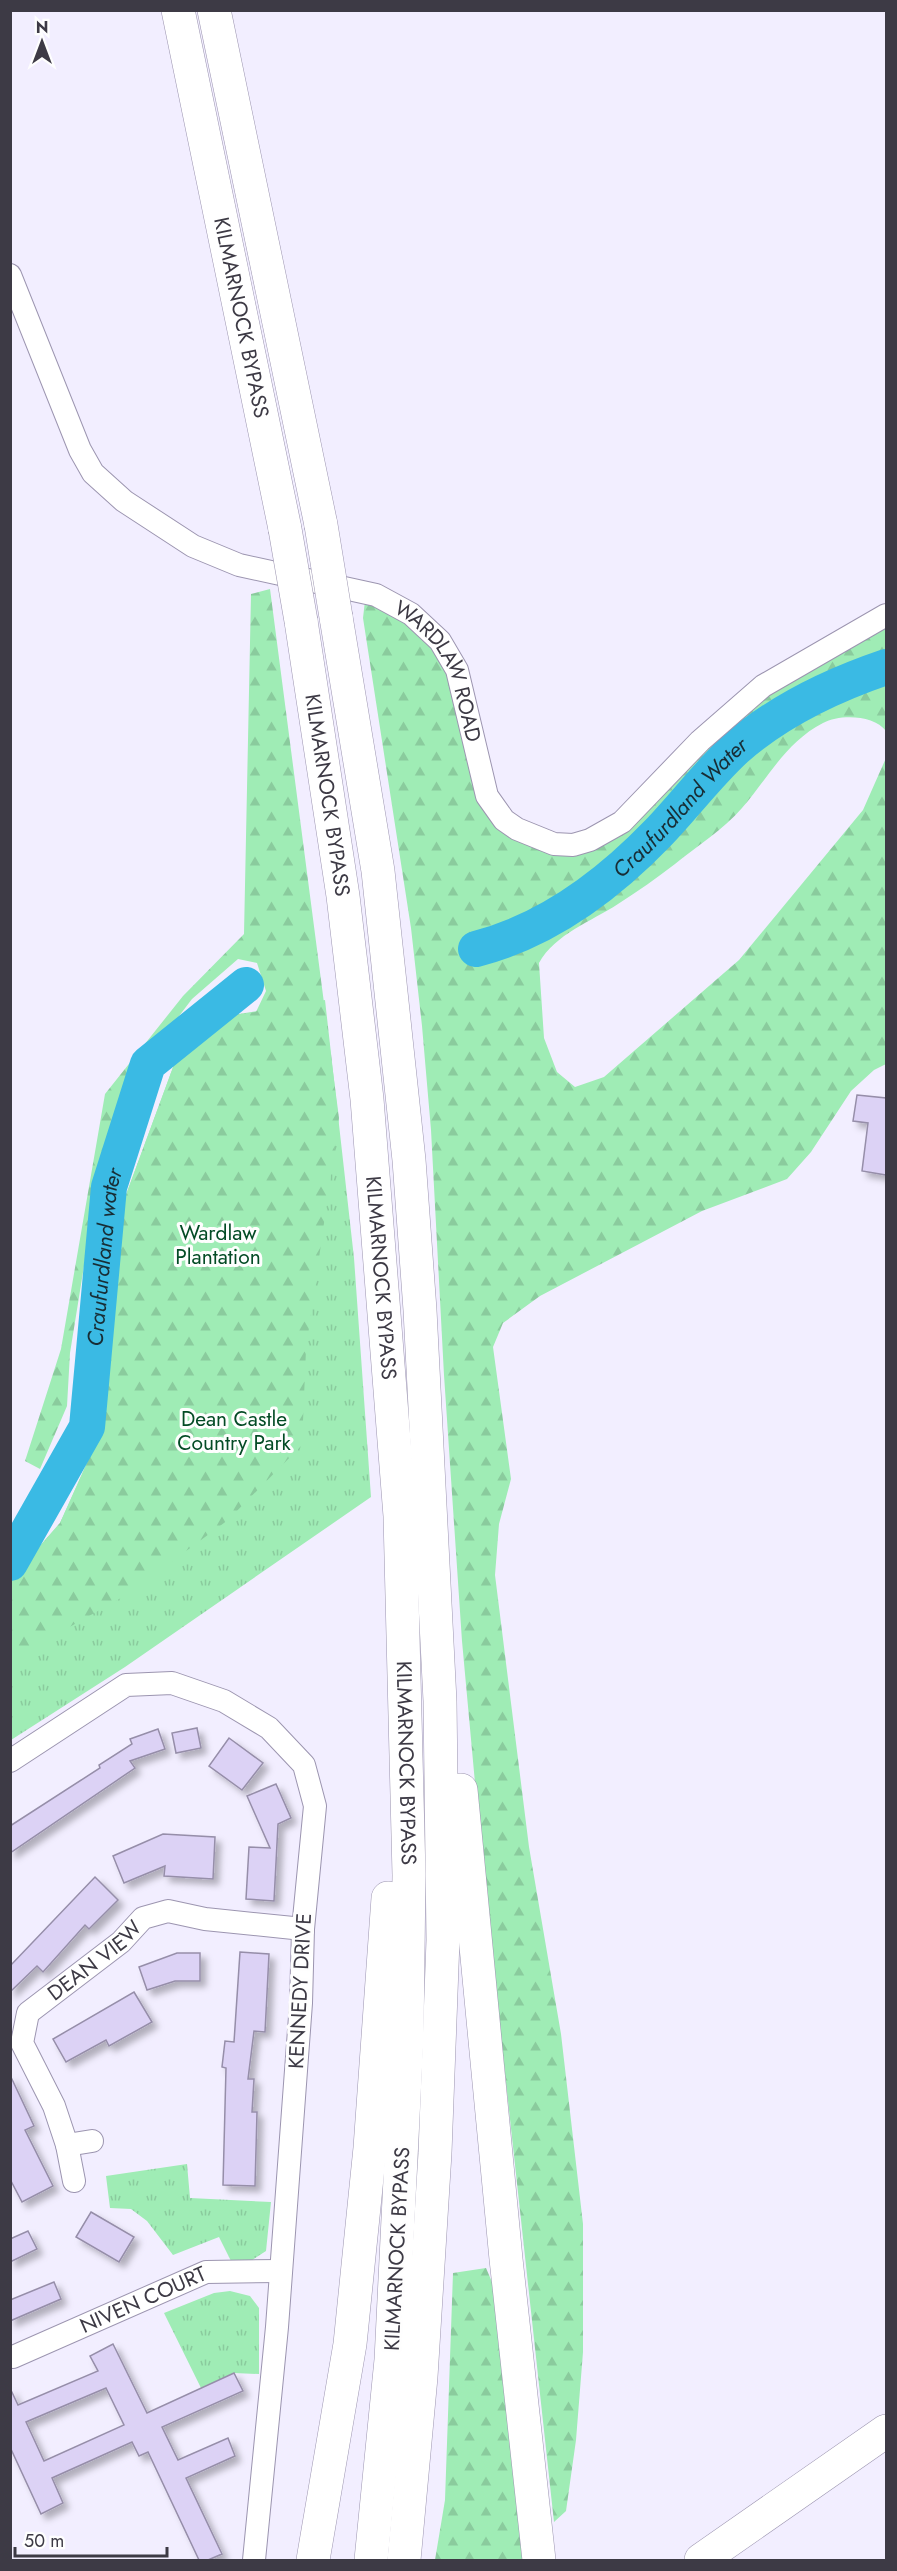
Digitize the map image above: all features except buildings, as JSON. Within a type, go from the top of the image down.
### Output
[{"type":"main road","name":"KILMARNOCK BYPASS","points":[[178,10],[285,529],[301,621],[343,896],[376,1180],[400,1516],[409,1959],[402,2175],[386,2417],[371,2560]]},
{"type":"main road","name":"KILMARNOCK BYPASS","points":[[214,10],[321,525],[378,871],[408,1148],[420,1310],[440,1701],[443,1929],[435,2153],[421,2377],[404,2560]]},
{"type":"main road","points":[[440,1701],[460,1775],[512,2317],[539,2560]]},
{"type":"main road","points":[[313,2560],[350,2344],[374,2094],[389,1863],[406,1771]]},
{"type":"main road","points":[[701,2560],[886,2431]]},
{"type":"street","name":"WARDLAW ROAD","points":[[10,275],[80,450],[93,472],[124,501],[193,546],[240,565],[376,595],[411,614],[440,641],[457,670],[487,796],[504,820],[535,838],[554,844],[573,844],[590,840],[622,822],[700,741],[763,686],[886,615]]},
{"type":"street","name":"KENNEDY DRIVE","points":[[10,1761],[126,1685],[172,1683],[224,1701],[269,1728],[304,1765],[315,1806],[303,1929],[301,2003],[280,2271],[254,2560]]},
{"type":"street","name":"DEAN VIEW","points":[[74,2181],[67,2145],[54,2106],[22,2043],[28,2013],[121,1942],[142,1918],[168,1911],[205,1919],[303,1929]]},
{"type":"street","points":[[67,2145],[92,2141]]},
{"type":"street","name":"NIVEN COURT","points":[[13,2357],[206,2272],[280,2271]]},
{"type":"green space","name":"Wardlaw Plantation","points":[[270,589],[339,1118],[306,1349],[302,1445],[228,1520],[128,1594],[11,1660],[11,1579],[60,1523],[100,1434],[116,1222],[179,1051],[233,1015],[256,1012],[266,991],[257,963],[238,959],[192,999],[125,1087],[98,1179],[70,1353],[67,1406],[40,1469],[25,1461],[61,1349],[105,1094],[183,996],[244,934],[251,594]]},
{"type":"green space","points":[[366,592],[440,641],[477,761],[517,829],[590,840],[700,741],[886,615],[886,731],[881,726],[865,719],[847,717],[830,720],[810,731],[778,761],[742,808],[727,823],[647,884],[564,936],[554,944],[539,963],[544,1038],[557,1072],[575,1087],[604,1077],[739,960],[863,810],[886,758],[886,1064],[874,1070],[851,1091],[811,1152],[787,1179],[702,1211],[540,1296],[503,1323],[493,1347],[511,1479],[499,1524],[495,1575],[529,1847],[561,2034],[583,2224],[583,2352],[576,2440],[566,2511],[554,2522],[484,1881],[462,1641],[444,1375],[431,1130],[422,1026],[411,928],[363,618]]},
{"type":"green space","name":"Wardlaw Plantation","points":[[325,1000],[354,1258],[371,1497],[125,1667],[11,1740],[11,1579],[60,1523],[100,1434],[116,1222],[179,1051],[233,1015]]},
{"type":"green space","points":[[187,2164],[190,2198],[271,2202],[266,2251],[249,2262],[231,2261],[219,2237],[173,2255],[147,2221],[131,2209],[110,2208],[106,2176]]},
{"type":"green space","points":[[486,2268],[492,2282],[527,2560],[435,2560],[445,2500],[453,2273]]},
{"type":"green space","points":[[230,2291],[250,2296],[259,2308],[259,2374],[234,2373],[201,2388],[164,2313],[214,2293]]},
{"type":"waterway","name":"Craufurdland Water","points":[[476,949],[527,931],[597,888],[658,833],[735,749],[769,723],[807,700],[886,667]]},
{"type":"waterway","name":"Craufurdland water","points":[[10,1563],[87,1427],[109,1187],[148,1064],[246,985]]},
{"type":"park label","name":"Dean Castle Country Park","points":[[234,1431]]}]
